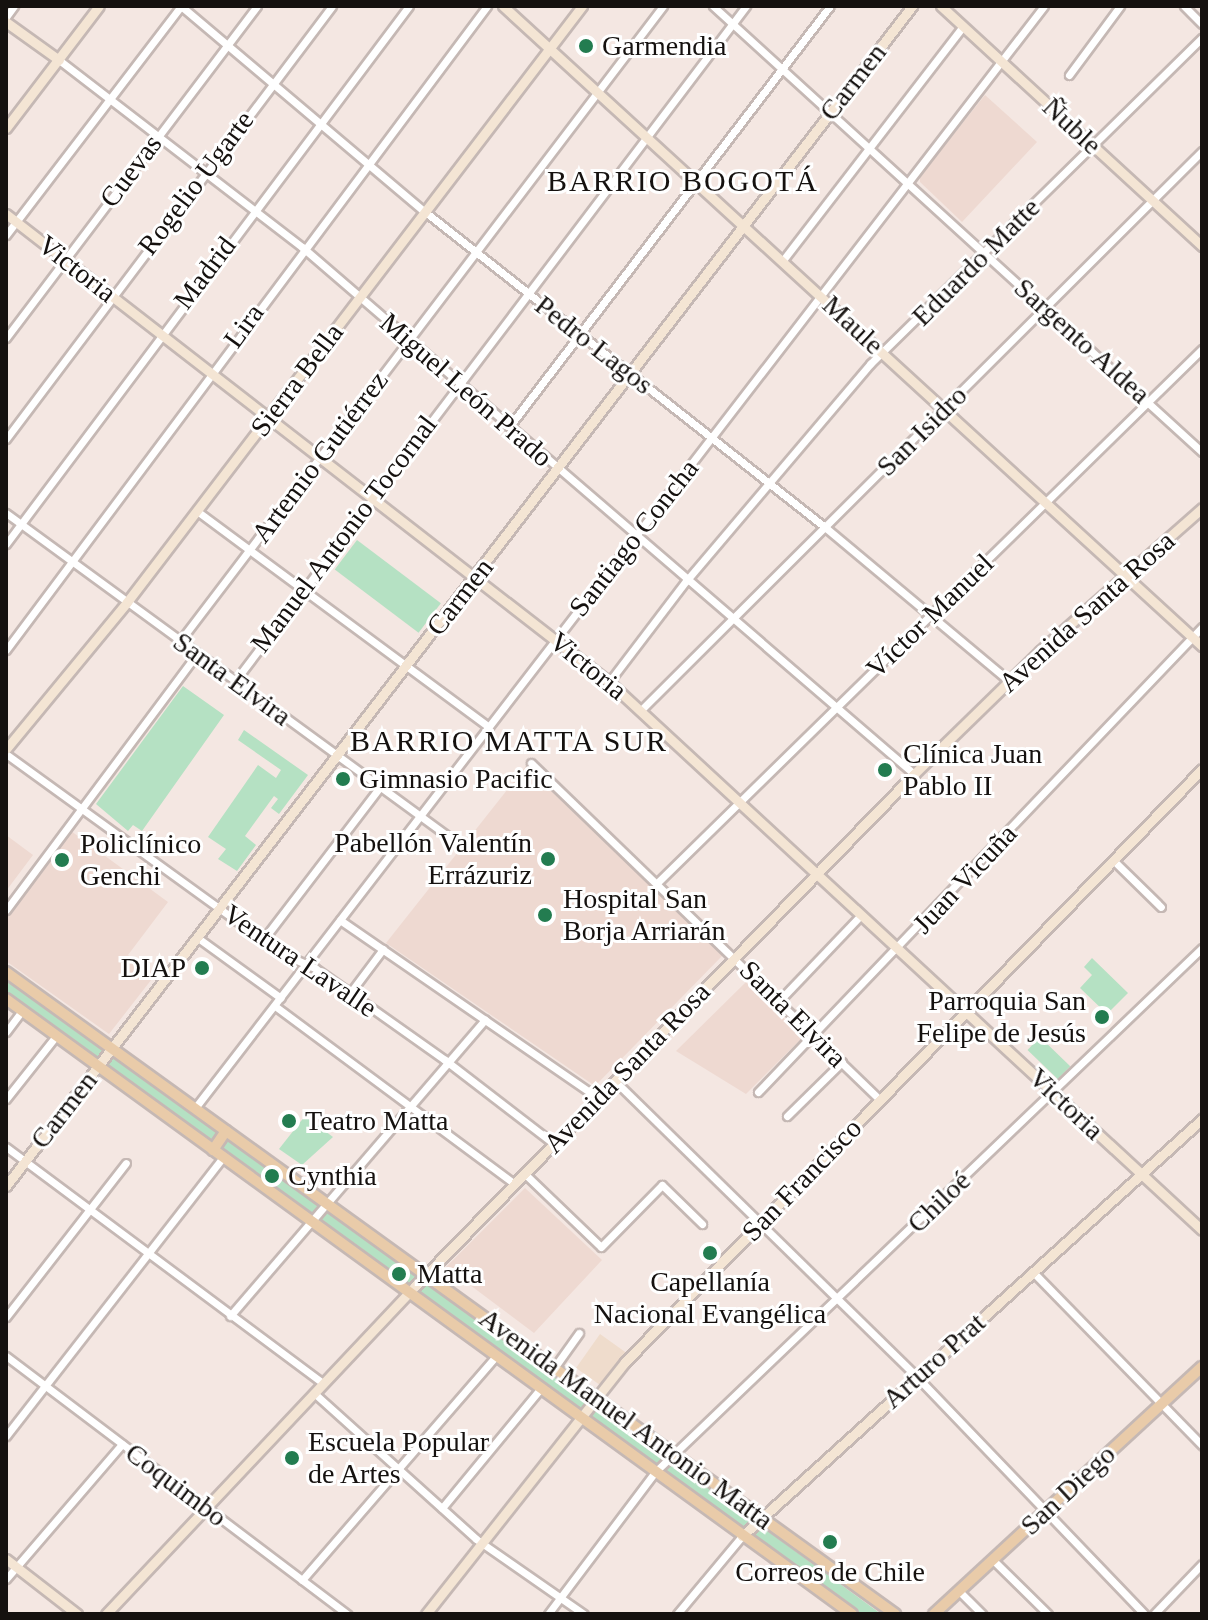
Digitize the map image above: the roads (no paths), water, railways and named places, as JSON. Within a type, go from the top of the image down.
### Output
[{"type":"main road","points":[[6,128],[99,6]]},
{"type":"main road","name":"Maule","points":[[503,6],[1202,646]]},
{"type":"main road","name":"Sierra Bella","points":[[6,751],[127,602],[582,6]]},
{"type":"main road","name":"Carmen","points":[[6,1186],[912,6]]},
{"type":"main road","name":"Ñuble","points":[[941,6],[1202,246]]},
{"type":"main road","name":"Miguel León Prado","points":[[6,19],[59,60]]},
{"type":"main road","name":"Victoria","points":[[6,214],[609,682],[641,710],[704,776],[740,802],[1202,1230]]},
{"type":"main road","name":"Avenida Santa Rosa","points":[[106,1614],[426,1275],[914,774],[1009,681],[1202,508]]},
{"type":"main road","name":"San Francisco","points":[[426,1614],[595,1397],[1202,769]]},
{"type":"main road","name":"Avenida Manuel Antonio Matta","points":[[6,972],[895,1614]]},
{"type":"main road","name":"Avenida Manuel Antonio Matta","points":[[6,999],[852,1614]]},
{"type":"main road","name":"Arturo Prat","points":[[742,1536],[1202,1119]]},
{"type":"main road","points":[[213,1150],[226,1131]]},
{"type":"main road","name":"San Diego","points":[[934,1614],[1202,1367]]},
{"type":"main road","points":[[6,1559],[77,1614]]},
{"type":"street","points":[[6,19],[14,6]]},
{"type":"street","points":[[6,235],[181,6]]},
{"type":"street","name":"Pedro Lagos","points":[[181,6],[424,211],[826,528],[1009,681]]},
{"type":"street","name":"Cuevas","points":[[6,338],[257,6]]},
{"type":"street","name":"Rogelio Ugarte","points":[[6,439],[111,295],[332,6]]},
{"type":"street","name":"Madrid","points":[[6,544],[160,333],[409,6]]},
{"type":"street","name":"Lira","points":[[6,650],[302,247],[487,6]]},
{"type":"street","name":"Artemio Gutiérrez","points":[[180,641],[663,6]]},
{"type":"street","name":"Sargento Aldea","points":[[713,6],[1202,452]]},
{"type":"street","name":"Manuel Antonio Tocornal","points":[[235,681],[370,496],[746,6]]},
{"type":"street","points":[[509,427],[830,6]]},
{"type":"street","name":"Santiago Concha","points":[[195,1108],[1044,6]]},
{"type":"street","points":[[1069,75],[1120,6]]},
{"type":"street","points":[[1184,6],[1202,24]]},
{"type":"street","points":[[783,260],[963,26]]},
{"type":"street","name":"Eduardo Matte","points":[[609,682],[686,581],[883,354],[1202,38]]},
{"type":"street","name":"Miguel León Prado","points":[[59,60],[206,170],[302,247],[635,538],[914,774]]},
{"type":"street","name":"San Isidro","points":[[641,710],[1202,151]]},
{"type":"street","name":"Víctor Manuel","points":[[657,883],[1202,349]]},
{"type":"street","points":[[197,511],[489,727]]},
{"type":"street","name":"Santa Elvira","points":[[6,513],[460,845]]},
{"type":"street","name":"Juan Vicuña","points":[[758,1092],[898,949],[1202,627]]},
{"type":"street","points":[[6,910],[197,654]]},
{"type":"street","name":"Ventura Lavalle","points":[[6,751],[263,940],[350,993],[448,1063],[554,1144]]},
{"type":"street","name":"Santa Elvira","points":[[531,763],[736,957],[880,1100]]},
{"type":"street","points":[[263,940],[380,787]]},
{"type":"street","points":[[1113,860],[1161,907]]},
{"type":"street","points":[[779,1001],[861,915]]},
{"type":"street","points":[[340,920],[598,1098]]},
{"type":"street","points":[[198,938],[281,998]]},
{"type":"street","name":"Chiloé","points":[[548,1614],[655,1472],[677,1457],[1202,948]]},
{"type":"street","points":[[350,993],[383,949]]},
{"type":"street","points":[[275,1006],[412,1104],[515,1184]]},
{"type":"street","points":[[6,1032],[22,1011]]},
{"type":"street","points":[[230,1316],[485,1020]]},
{"type":"street","points":[[6,1099],[56,1036]]},
{"type":"street","points":[[787,1116],[842,1062]]},
{"type":"street","points":[[615,1081],[917,1377],[1047,1509],[1144,1614]]},
{"type":"street","points":[[6,1147],[147,1255],[323,1383]]},
{"type":"street","points":[[6,1436],[223,1157]]},
{"type":"street","points":[[6,1317],[126,1163]]},
{"type":"street","points":[[525,1174],[601,1247],[662,1185],[702,1224]]},
{"type":"street","points":[[1033,1272],[1202,1445]]},
{"type":"street","points":[[554,1368],[579,1333]]},
{"type":"street","name":"Coquimbo","points":[[6,1356],[347,1614]]},
{"type":"street","points":[[302,1580],[495,1357]]},
{"type":"street","points":[[442,1508],[540,1389]]},
{"type":"street","points":[[314,1393],[483,1544],[584,1614]]},
{"type":"street","points":[[6,1579],[122,1444]]},
{"type":"street","name":"Arturo Prat","points":[[677,1614],[742,1536]]},
{"type":"street","points":[[993,1560],[1048,1614]]},
{"type":"street","points":[[1154,1614],[1202,1564]]},
{"type":"street","points":[[959,1591],[982,1614]]},
{"type":"place","name":"Garmendia","points":[[586,46]]},
{"type":"place","name":"Clínica Juan Pablo II","points":[[885,770]]},
{"type":"place","name":"Gimnasio Pacific","points":[[343,779]]},
{"type":"place","name":"Pabellón Valentín Errázuriz","points":[[548,859]]},
{"type":"place","name":"Policlínico Genchi","points":[[62,860]]},
{"type":"place","name":"Hospital San Borja Arriarán","points":[[545,915]]},
{"type":"place","name":"DIAP","points":[[202,968]]},
{"type":"place","name":"Parroquia San Felipe de Jesús","points":[[1102,1017]]},
{"type":"place","name":"Teatro Matta","points":[[289,1121]]},
{"type":"place","name":"Cynthia","points":[[272,1176]]},
{"type":"place","name":"Capellanía Nacional Evangélica","points":[[710,1253]]},
{"type":"place","name":"Matta","points":[[399,1274]]},
{"type":"place","name":"Escuela Popular de Artes","points":[[292,1458]]},
{"type":"place","name":"Correos de Chile","points":[[830,1542]]},
{"type":"district","name":"BARRIO BOGOTÁ","points":[[683,181]]},
{"type":"district","name":"BARRIO MATTA SUR","points":[[509,741]]}]
